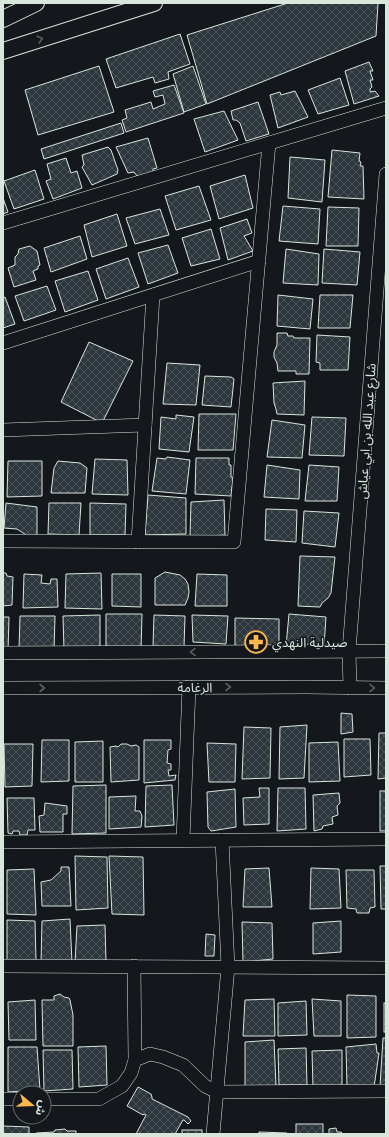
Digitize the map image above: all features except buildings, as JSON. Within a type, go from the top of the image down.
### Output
[{"type":"main road","points":[[3,19],[36,3]]},
{"type":"main road","points":[[3,51],[154,3]]},
{"type":"street","points":[[3,224],[386,108]]},
{"type":"street","points":[[3,541],[234,542],[269,143]]},
{"type":"street","name":"شارع عبد الله بن ابي عياش","points":[[350,688],[349,651],[386,174]]},
{"type":"street","points":[[3,343],[259,261]]},
{"type":"street","points":[[138,542],[153,295]]},
{"type":"street","points":[[3,430],[145,425]]},
{"type":"street","points":[[3,654],[386,651]]},
{"type":"street","points":[[183,840],[189,687]]},
{"type":"street","name":"الرغامة","points":[[3,688],[386,688]]},
{"type":"street","points":[[3,842],[386,839]]},
{"type":"street","points":[[213,1134],[228,967],[222,840]]},
{"type":"street","points":[[3,966],[386,968]]},
{"type":"street","points":[[52,1099],[99,1099],[122,1086],[131,1073],[135,1060],[134,966]]},
{"type":"street","points":[[135,1060],[150,1054],[163,1057],[183,1065],[205,1086],[217,1092],[386,1091]]},
{"type":"place","name":"صيدلية النهدي","points":[[256,642]]}]
